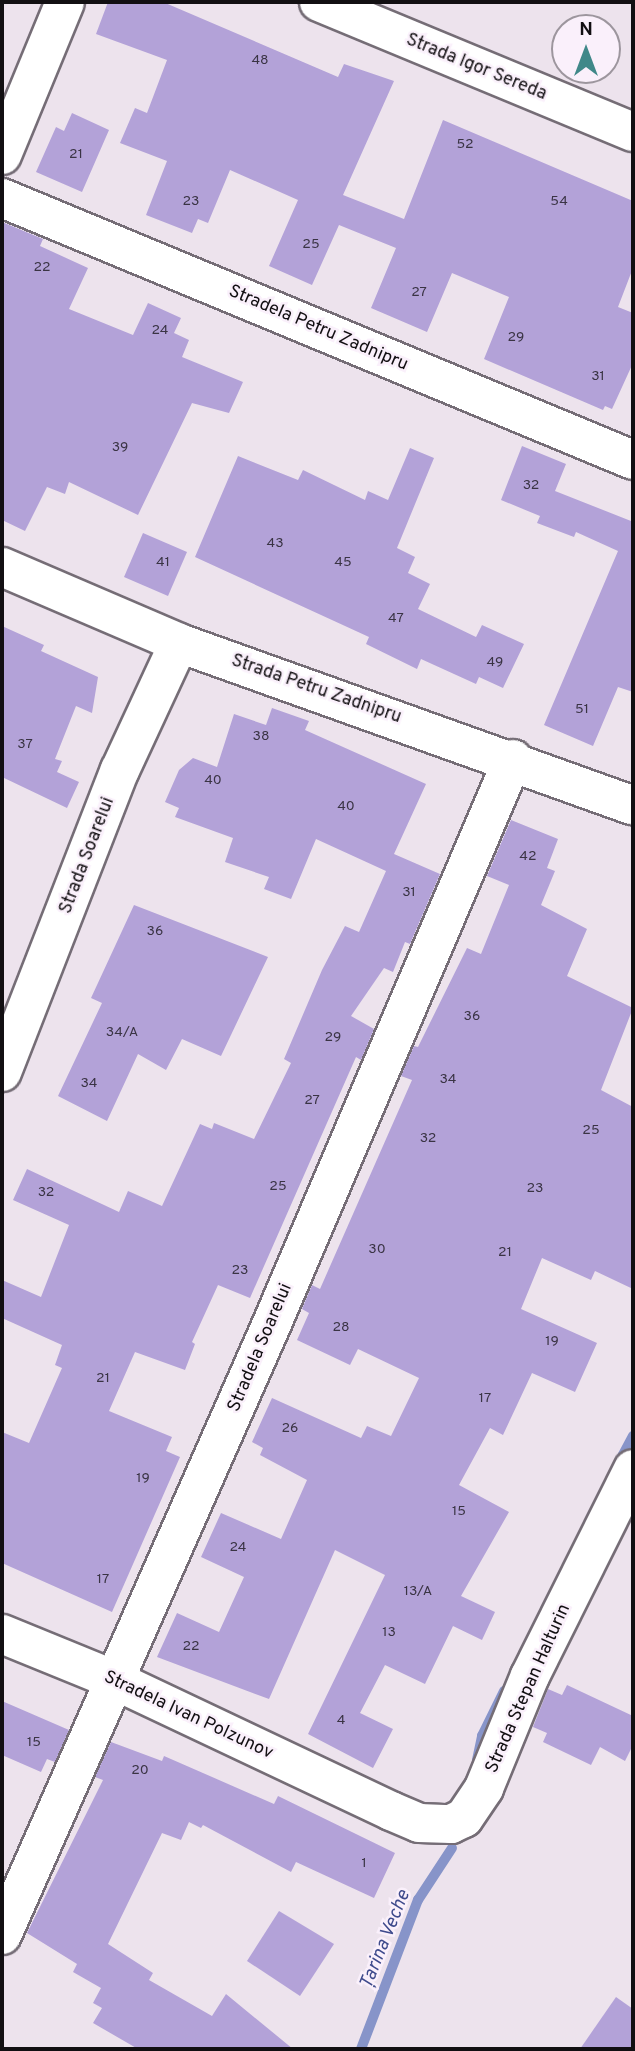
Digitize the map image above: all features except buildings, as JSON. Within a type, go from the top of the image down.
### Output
[{"type":"street","points":[[2,155],[65,2]]},
{"type":"street","name":"Strada Igor Sereda","points":[[319,2],[633,132]]},
{"type":"street","name":"Stradela Petru Zadnipru","points":[[2,198],[633,460]]},
{"type":"street","name":"Strada Petru Zadnipru","points":[[2,567],[179,643],[513,759],[633,806]]},
{"type":"street","name":"Strada Soarelui","points":[[2,1072],[120,770],[179,643]]},
{"type":"street","name":"Stradela Soarelui","points":[[2,1935],[268,1332],[513,759]]},
{"type":"street","name":"Strada Stepan Halturin","points":[[372,1802],[419,1823],[438,1826],[464,1818],[484,1788],[530,1676],[633,1469]]},
{"type":"street","name":"Stradela Ivan Polzunov","points":[[2,1634],[113,1679],[372,1802]]},
{"type":"waterway","points":[[618,1464],[633,1436]]},
{"type":"waterway","points":[[477,1760],[482,1736],[504,1691]]},
{"type":"waterway","name":"Țarina Veche","points":[[361,2049],[418,1900],[452,1848]]}]
